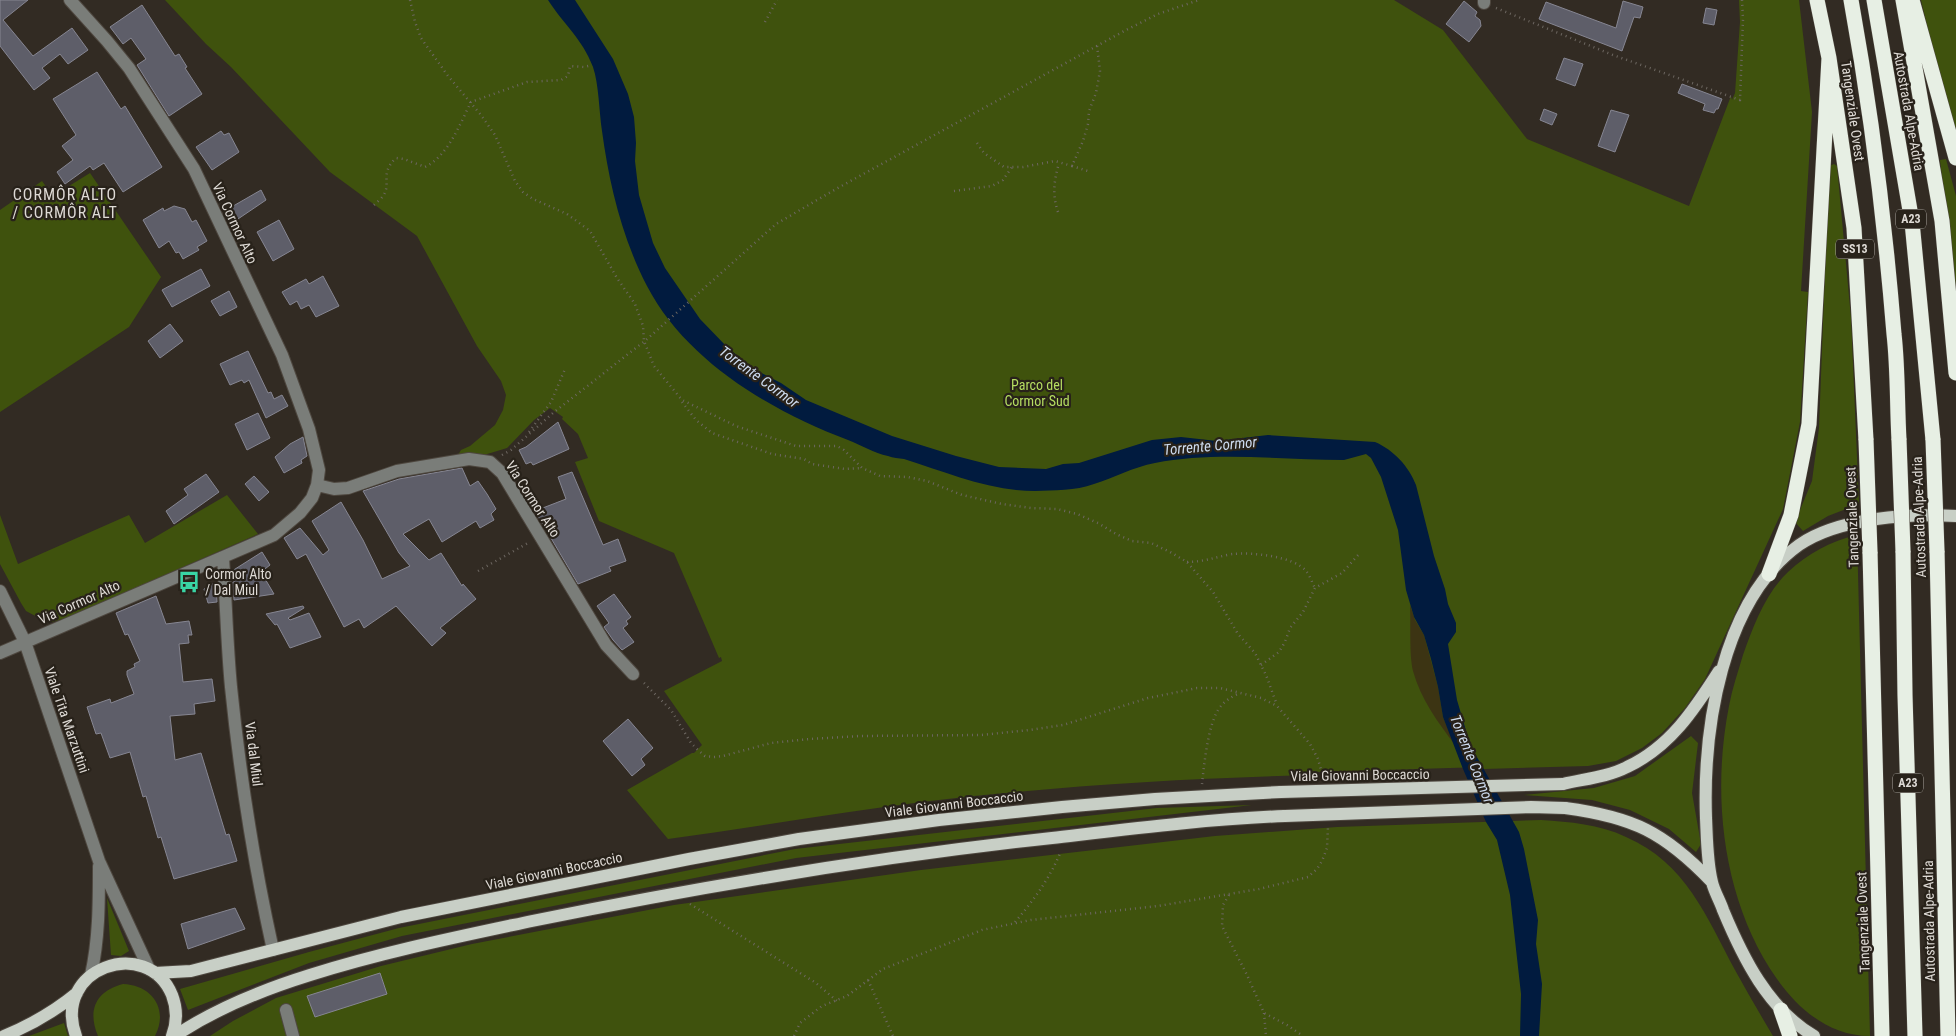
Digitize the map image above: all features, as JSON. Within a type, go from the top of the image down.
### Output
[{"type":"highway","name":"Tangenziale Ovest","points":[[1817,0],[1829,58],[1854,228],[1866,440],[1870,552],[1882,1036]]},
{"type":"highway","name":"Autostrada Alpe-Adria","points":[[1851,0],[1861,54],[1895,336],[1903,551],[1904,695],[1915,1036]]},
{"type":"highway","name":"Autostrada Alpe-Adria","points":[[1874,0],[1912,222],[1933,440],[1948,1036]]},
{"type":"highway","points":[[1903,0],[1942,221],[1956,373]]},
{"type":"highway","points":[[1912,0],[1956,158]]},
{"type":"highway","points":[[1769,574],[1791,515],[1809,424],[1829,58]]},
{"type":"highway","points":[[1781,1010],[1790,1036]]},
{"type":"main road","points":[[1814,1036],[1781,1010],[1756,975],[1743,953],[1712,882],[1706,824],[1707,754],[1713,712],[1723,665],[1732,639],[1752,599],[1769,574],[1799,545],[1827,531],[1861,522],[1898,517],[1956,516]]},
{"type":"main road","name":"Viale Giovanni Boccaccio","points":[[91,975],[106,966],[123,963],[152,971],[191,971],[410,915],[799,839],[939,820],[1053,808],[1201,796],[1563,784],[1626,768],[1649,755],[1678,730],[1723,665]]},
{"type":"main road","points":[[173,1036],[220,1008],[280,984],[348,963],[406,948],[672,893],[798,871],[1066,836],[1204,821],[1285,816],[1531,807],[1565,808],[1594,812],[1646,828],[1665,839],[1693,862],[1712,882]]},
{"type":"main road","points":[[152,971],[164,982],[174,1001],[176,1019],[173,1036]]},
{"type":"main road","points":[[4,1036],[54,1012],[77,994],[91,975]]},
{"type":"main road","points":[[76,1036],[72,1020],[72,1008],[77,994]]},
{"type":"street","name":"Via Cormor Alto","points":[[0,653],[274,535],[300,513],[312,498],[317,485],[319,470],[309,429],[282,355],[194,170],[128,68],[107,41],[70,0]]},
{"type":"street","name":"Via Cormor Alto","points":[[317,485],[334,489],[348,488],[397,471],[469,459],[490,462],[502,473],[606,645],[633,674]]},
{"type":"street","name":"Via dal Miul","points":[[223,558],[231,686],[242,780],[258,881],[273,950]]},
{"type":"street","name":"Viale Tita Marzuttini","points":[[0,591],[25,642],[99,861],[152,971]]},
{"type":"street","name":"Viale Tita Marzuttini","points":[[91,975],[98,929],[99,861]]},
{"type":"street","points":[[286,1010],[293,1036]]},
{"type":"path","points":[[410,0],[414,22],[421,38],[448,76],[496,135],[515,181],[523,192],[567,214],[590,231],[634,304],[643,326],[645,341],[654,366],[696,420],[712,433],[772,454],[804,459],[812,464],[845,470],[862,468]]},
{"type":"path","points":[[765,22],[776,0]]},
{"type":"path","points":[[490,462],[511,450],[553,413],[645,341],[776,224],[836,188],[1158,14],[1199,0]]},
{"type":"path","points":[[1484,2],[1613,55],[1740,100],[1742,0]]},
{"type":"path","points":[[1072,166],[1083,141],[1096,93],[1100,72],[1098,46]]},
{"type":"path","points":[[374,205],[383,196],[386,170],[392,162],[396,158],[425,167],[434,163],[455,134],[471,102],[527,82],[561,80],[568,76],[570,66],[584,67],[592,65]]},
{"type":"path","points":[[977,143],[984,153],[1004,166],[1023,167],[1045,162],[1059,162],[1092,172]]},
{"type":"path","points":[[1058,212],[1054,197],[1054,181],[1059,162]]},
{"type":"path","points":[[954,191],[992,186],[1003,180],[1012,167]]},
{"type":"path","points":[[525,438],[551,402],[565,369]]},
{"type":"path","points":[[682,400],[736,426],[775,440],[796,446],[836,446],[844,450],[862,468],[880,476],[927,481],[962,496],[987,501],[1031,508],[1057,509],[1077,514],[1132,541],[1151,543],[1187,562],[1213,592],[1238,634],[1255,654],[1277,706],[1310,744],[1318,759],[1322,774]]},
{"type":"path","points":[[478,571],[540,536]]},
{"type":"path","points":[[1261,665],[1279,652],[1290,628],[1303,612],[1315,588],[1342,573],[1360,553]]},
{"type":"path","points":[[1187,562],[1203,562],[1234,554],[1275,557],[1295,563],[1306,571],[1315,588]]},
{"type":"path","points":[[633,674],[655,692],[670,710],[691,743],[705,756],[714,757],[771,743],[810,738],[981,735],[1030,730],[1063,724],[1148,698],[1197,688],[1220,688],[1262,698],[1277,706]]},
{"type":"path","points":[[1201,796],[1206,756],[1218,710],[1228,698],[1242,693]]},
{"type":"path","points":[[1015,923],[1032,902],[1054,866],[1066,836]]},
{"type":"path","points":[[794,1036],[800,1023],[822,1006],[847,996],[883,969],[982,930],[1015,923],[1158,906],[1259,889],[1308,877],[1318,869],[1322,861]]},
{"type":"path","points":[[672,893],[816,983],[837,1001]]},
{"type":"path","points":[[1229,895],[1224,905],[1222,926],[1264,1013],[1266,1036]]},
{"type":"path","points":[[868,980],[893,1036]]},
{"type":"path","points":[[1264,1013],[1287,1024],[1303,1036]]},
{"type":"green space","name":"Parco del Cormor Sud","points":[[165,0],[1394,0],[1443,30],[1527,139],[1689,206],[1731,96],[1732,100],[1735,93],[1740,22],[1739,0],[1799,0],[1812,112],[1801,291],[1808,292],[1800,422],[1783,509],[1705,679],[1685,708],[1662,733],[1642,748],[1616,761],[1588,766],[1316,772],[1317,775],[1220,778],[1075,787],[930,801],[668,839],[627,790],[694,753],[702,745],[664,691],[722,661],[721,657],[719,658],[674,553],[599,521],[575,462],[588,458],[578,434],[562,419],[563,417],[550,408],[534,420],[507,448],[484,455],[456,458],[461,450],[470,446],[495,425],[503,410],[506,395],[501,381],[477,346],[417,236],[330,172]]},
{"type":"green space","points":[[1921,0],[1956,0],[1956,130],[1930,38]]},
{"type":"green space","points":[[1946,159],[1956,196],[1956,308],[1940,160]]},
{"type":"green space","points":[[1834,164],[1837,166],[1851,318],[1859,504],[1828,516],[1803,531],[1795,522],[1812,481],[1819,428],[1829,166]]},
{"type":"green space","points":[[90,173],[161,277],[129,327],[0,412],[0,210],[42,181],[53,196]]},
{"type":"green space","points":[[227,495],[258,534],[69,617],[52,622],[43,620],[26,611],[0,564],[0,515],[18,564],[129,515],[145,543]]},
{"type":"green space","points":[[1857,535],[1870,1036],[1855,1035],[1829,1026],[1806,1011],[1777,979],[1759,949],[1744,917],[1733,883],[1726,848],[1721,776],[1724,741],[1733,687],[1751,633],[1766,601],[1780,581],[1795,565],[1829,545]]},
{"type":"green space","points":[[1691,736],[1698,743],[1692,793],[1701,844],[1696,852],[1669,829],[1630,810],[1592,800],[1524,795],[1594,788],[1635,776]]},
{"type":"green space","points":[[1252,805],[796,858],[402,936],[309,963],[188,1010],[180,989],[399,928],[795,849],[1157,808]]},
{"type":"green space","points":[[1541,820],[1574,823],[1605,829],[1647,848],[1664,861],[1679,876],[1704,911],[1773,1036],[210,1036],[233,1021],[276,998],[381,966],[472,944],[674,905],[921,870],[1215,836],[1337,827]]},
{"type":"green space","points":[[107,898],[129,951],[121,956],[111,955]]},
{"type":"green space","points":[[123,984],[133,985],[142,989],[155,1000],[159,1008],[160,1017],[155,1036],[98,1036],[93,1018],[96,1003],[106,991]]},
{"type":"green space","points":[[64,1023],[68,1036],[29,1036]]},
{"type":"sand","points":[[1410,605],[1415,620],[1424,635],[1438,687],[1443,717],[1455,745],[1436,719],[1416,682],[1412,664]]},
{"type":"water","name":"Torrente Cormor","points":[[548,0],[575,0],[613,59],[628,94],[634,117],[635,161],[639,195],[653,243],[665,268],[700,319],[728,348],[754,369],[781,383],[806,400],[892,436],[999,467],[1046,469],[1063,464],[1079,463],[1152,440],[1181,437],[1217,441],[1268,435],[1375,442],[1382,445],[1400,460],[1416,485],[1434,556],[1448,604],[1456,623],[1456,632],[1448,644],[1457,700],[1467,734],[1473,750],[1519,832],[1524,849],[1538,920],[1536,944],[1542,984],[1539,1036],[1520,1036],[1521,994],[1510,895],[1497,840],[1486,822],[1443,717],[1431,659],[1424,635],[1414,617],[1406,590],[1398,530],[1381,477],[1371,458],[1366,454],[1344,460],[1249,457],[1178,459],[1147,465],[1079,488],[1035,491],[1018,490],[984,484],[904,459],[878,453],[819,428],[761,398],[707,360],[684,338],[664,313],[647,286],[630,249],[613,190],[605,151],[598,90],[593,67],[584,48]]},
{"type":"building","points":[[0,0],[28,0],[3,20],[33,56],[72,28],[88,50],[68,64],[60,54],[42,68],[50,78],[34,90],[0,46]]},
{"type":"building","points":[[1464,1],[1477,12],[1475,16],[1480,20],[1481,26],[1469,42],[1446,24]]},
{"type":"building","points":[[1623,1],[1643,7],[1640,18],[1634,17],[1622,51],[1539,19],[1546,2],[1616,28]]},
{"type":"building","points":[[142,5],[175,56],[179,54],[187,67],[185,68],[202,94],[169,116],[137,65],[146,59],[131,38],[123,44],[110,27]]},
{"type":"building","points":[[1706,8],[1717,10],[1714,25],[1703,23]]},
{"type":"building","points":[[1564,58],[1583,64],[1575,86],[1556,79]]},
{"type":"building","points":[[97,72],[121,109],[125,106],[162,167],[123,192],[104,163],[93,170],[90,166],[65,184],[57,172],[73,160],[62,146],[76,135],[53,99]]},
{"type":"building","points":[[1682,84],[1722,99],[1718,109],[1714,113],[1703,110],[1705,104],[1678,93]]},
{"type":"building","points":[[1544,109],[1557,114],[1552,125],[1540,120]]},
{"type":"building","points":[[1611,110],[1629,115],[1615,152],[1598,146]]},
{"type":"building","points":[[221,131],[224,135],[229,133],[239,152],[212,170],[196,147]]},
{"type":"building","points":[[261,190],[266,200],[235,221],[228,209]]},
{"type":"building","points":[[174,206],[185,209],[192,222],[196,220],[207,241],[197,247],[199,250],[183,259],[179,252],[176,253],[169,241],[159,248],[143,220],[163,208],[164,211]]},
{"type":"building","points":[[279,220],[294,249],[273,261],[257,232]]},
{"type":"building","points":[[201,269],[210,286],[172,307],[162,290]]},
{"type":"building","points":[[323,276],[339,306],[316,317],[309,305],[301,309],[297,301],[290,305],[282,292],[306,279],[309,284]]},
{"type":"building","points":[[229,291],[237,307],[220,316],[211,301]]},
{"type":"building","points":[[170,324],[183,341],[160,358],[148,341]]},
{"type":"building","points":[[248,351],[268,393],[271,392],[274,399],[282,395],[288,406],[266,418],[249,380],[244,383],[242,380],[230,385],[220,364]]},
{"type":"building","points":[[258,413],[270,438],[247,450],[235,424]]},
{"type":"building","points":[[558,422],[569,449],[533,465],[531,462],[526,464],[519,450],[526,447]]},
{"type":"building","points":[[303,437],[307,456],[301,460],[302,463],[284,473],[275,457],[290,444]]},
{"type":"building","points":[[462,468],[470,486],[478,481],[487,494],[496,509],[491,514],[494,520],[480,528],[476,521],[442,542],[429,519],[403,534],[429,560],[441,553],[462,586],[463,584],[476,599],[440,628],[446,633],[432,646],[396,606],[364,628],[359,619],[344,627],[306,554],[297,559],[284,538],[300,528],[323,555],[329,550],[312,521],[341,502],[363,540],[382,579],[410,566],[399,553],[363,491],[399,479]]},
{"type":"building","points":[[572,472],[603,545],[618,539],[626,561],[609,567],[611,571],[578,584],[535,511],[566,499],[558,477]]},
{"type":"building","points":[[206,474],[219,492],[174,524],[166,511],[188,495],[184,489]]},
{"type":"building","points":[[254,476],[269,492],[259,501],[245,484]]},
{"type":"building","points":[[262,552],[270,565],[261,572],[274,594],[234,600],[233,582],[235,581],[232,577],[232,571]]},
{"type":"building","points":[[212,584],[216,584],[217,602],[208,603],[204,589],[211,587]]},
{"type":"building","points":[[614,594],[631,617],[626,621],[628,624],[623,628],[634,642],[622,650],[604,627],[609,623],[597,606]]},
{"type":"building","points":[[156,596],[166,624],[189,621],[192,635],[188,635],[189,643],[179,644],[183,682],[212,679],[215,701],[194,704],[195,714],[170,716],[175,760],[201,753],[226,835],[229,834],[237,861],[174,879],[161,837],[158,838],[146,796],[143,797],[130,752],[110,758],[101,733],[96,734],[87,707],[110,699],[111,703],[134,694],[127,671],[135,667],[134,664],[140,661],[128,634],[125,635],[116,613]]},
{"type":"building","points":[[303,606],[304,608],[288,618],[290,620],[309,613],[321,637],[290,648],[277,624],[275,625],[266,614]]},
{"type":"building","points":[[628,719],[653,748],[641,759],[645,765],[632,776],[603,741]]},
{"type":"building","points":[[235,908],[245,929],[188,949],[181,924]]},
{"type":"building","points":[[380,973],[387,994],[315,1017],[307,996]]},
{"type":"place","name":"Cormor Alto / Dal Miul","points":[[189,582]]},
{"type":"district","name":"CORMÔR ALTO / CORMÔR ALT","points":[[65,203]]}]
